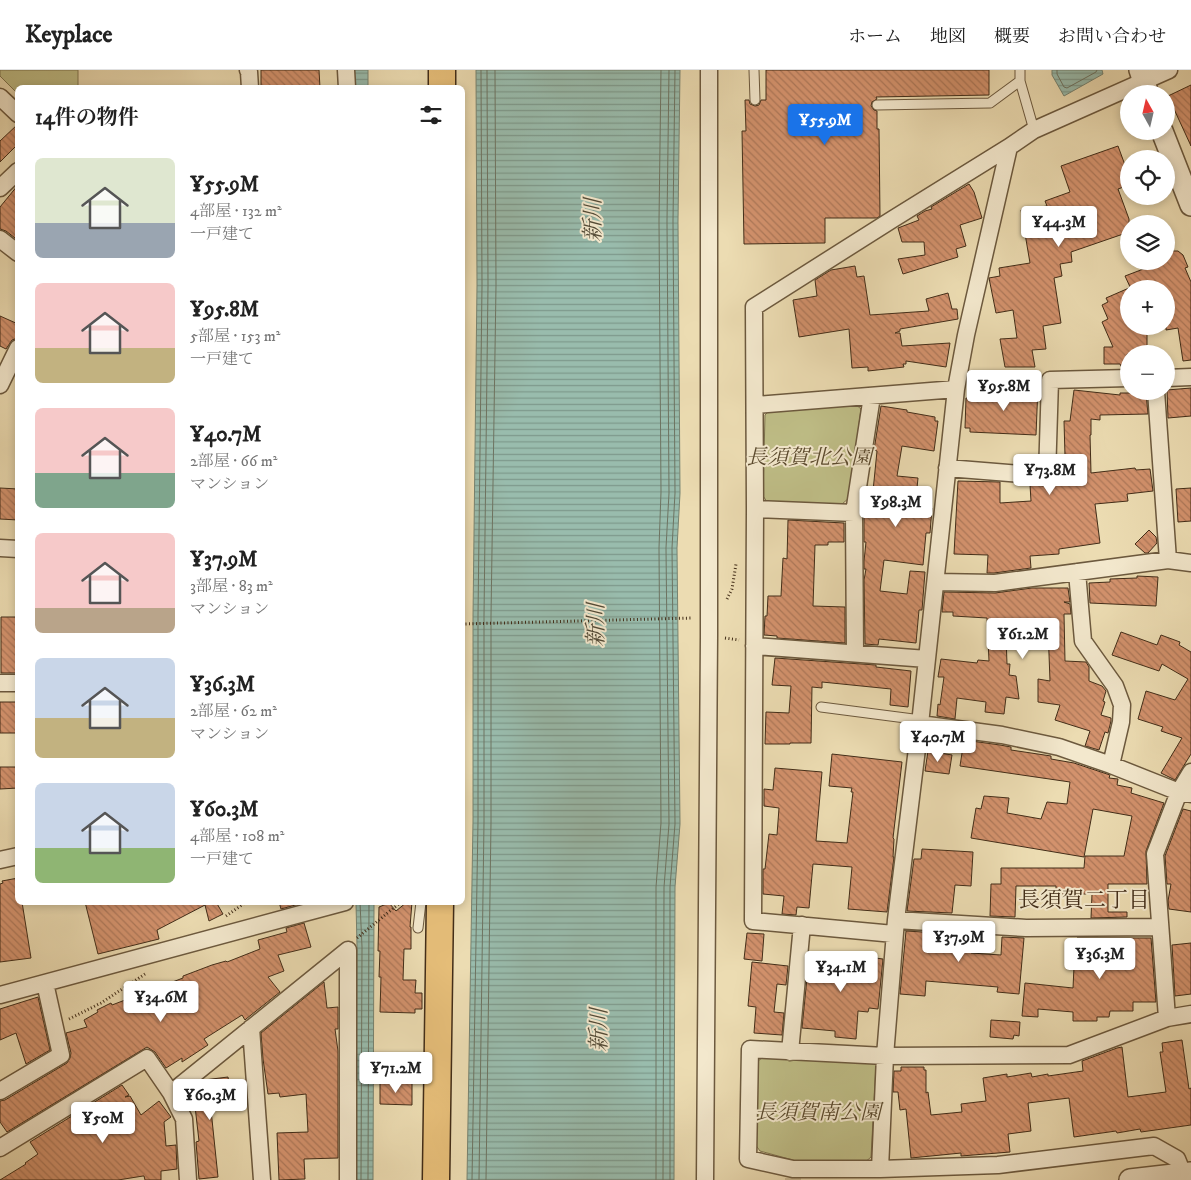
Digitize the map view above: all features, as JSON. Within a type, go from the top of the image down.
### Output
[{"type":"main road","points":[[442,70],[442,85]]},
{"type":"main road","points":[[436,1180],[440,905]]},
{"type":"street","points":[[248,70],[250,85]]},
{"type":"street","points":[[346,70],[346,85]]},
{"type":"street","points":[[705,1180],[705,618],[709,70]]},
{"type":"street","points":[[1160,927],[895,927],[802,925],[752,921],[755,509],[754,308],[893,219],[1010,148],[1034,130],[1169,70]]},
{"type":"street","points":[[0,97],[15,111]]},
{"type":"street","points":[[1166,140],[1191,205]]},
{"type":"street","points":[[880,1169],[885,1056],[895,927],[936,582],[946,468],[956,389],[966,335],[1010,148]]},
{"type":"street","points":[[0,188],[15,174]]},
{"type":"street","points":[[0,239],[15,251]]},
{"type":"street","points":[[0,385],[15,354]]},
{"type":"street","points":[[1175,378],[1191,377]]},
{"type":"street","points":[[946,468],[1047,476],[1050,380],[1120,378]]},
{"type":"street","points":[[755,405],[956,389]]},
{"type":"street","points":[[855,653],[854,513],[872,396]]},
{"type":"street","points":[[1157,400],[1168,560]]},
{"type":"street","points":[[755,509],[854,513]]},
{"type":"street","points":[[0,548],[15,549]]},
{"type":"street","points":[[936,582],[994,584],[1168,560],[1191,563]]},
{"type":"street","points":[[1077,572],[1082,641],[1115,686],[1122,705],[1121,722],[1111,765]]},
{"type":"street","points":[[754,646],[927,659]]},
{"type":"street","points":[[0,683],[15,683]]},
{"type":"street","points":[[920,722],[1002,735],[1059,747],[1185,793]]},
{"type":"street","points":[[1167,1018],[1154,854],[1185,793],[1191,772]]},
{"type":"street","points":[[0,860],[15,857]]},
{"type":"street","points":[[0,995],[333,905]]},
{"type":"street","points":[[790,1052],[802,925]]},
{"type":"street","points":[[171,1093],[348,950],[348,1180]]},
{"type":"street","points":[[0,1091],[61,1055],[45,983]]},
{"type":"street","points":[[1130,1180],[1185,1176],[1177,1159],[1154,1146],[998,1165],[793,1174],[748,1159],[750,1049],[885,1056],[1069,1055],[1167,1018],[1191,1014]]},
{"type":"street","points":[[251,1028],[262,1180]]},
{"type":"street","points":[[0,1148],[147,1058],[171,1093],[184,1119],[188,1180]]},
{"type":"lane","points":[[754,70],[755,100]]},
{"type":"lane","points":[[1020,70],[1020,81],[1034,130]]},
{"type":"lane","points":[[877,105],[990,103],[1020,81]]},
{"type":"lane","points":[[821,707],[920,722]]},
{"type":"lane","points":[[418,928],[421,905]]},
{"type":"path","points":[[465,624],[705,618],[720,612],[732,589],[737,560]]},
{"type":"path","points":[[352,941],[397,905]]},
{"type":"path","points":[[55,1026],[101,1003],[156,968],[161,952]]},
{"type":"green space","points":[[0,70],[78,70],[78,85],[15,85],[15,91],[0,76]]},
{"type":"green space","name":"長須賀北公園","points":[[854,403],[861,409],[849,498],[842,504],[768,503],[763,496],[765,415],[769,411]]},
{"type":"green space","name":"長須賀南公園","points":[[763,1057],[870,1060],[876,1065],[871,1157],[863,1164],[811,1165],[760,1151],[755,1144],[757,1062]]},
{"type":"water","points":[[353,70],[368,70],[368,85],[353,85]]},
{"type":"water","name":"新川","points":[[476,70],[680,70],[678,221],[680,493],[677,548],[680,824],[675,887],[674,1180],[467,1180],[473,821],[473,616],[477,285]]},
{"type":"water","points":[[1052,70],[1102,70],[1103,74],[1064,96],[1052,75]]},
{"type":"water","points":[[356,905],[374,905],[373,1180],[356,1180]]},
{"type":"building","points":[[261,70],[319,70],[320,85],[261,85]]},
{"type":"building","points":[[766,70],[989,70],[989,95],[876,97],[877,99],[872,102],[871,106],[877,111],[877,129],[879,129],[880,216],[877,218],[825,218],[825,243],[744,244],[742,131],[746,131],[745,100],[749,100],[750,104],[755,106],[759,105],[761,100],[766,100]]},
{"type":"building","points":[[1191,85],[1191,146],[1175,111],[1175,93]]},
{"type":"building","points":[[15,127],[15,147],[0,162],[0,141]]},
{"type":"building","points":[[1118,146],[1120,151],[1120,188],[1118,189],[1120,205],[1124,205],[1128,215],[1120,215],[1120,235],[1071,252],[1072,262],[1060,264],[1062,276],[1054,278],[1061,323],[1043,326],[1046,349],[1032,350],[1035,367],[1005,367],[1000,339],[1017,338],[1013,310],[996,313],[989,278],[1000,276],[999,268],[1030,263],[1021,210],[1047,206],[1045,201],[1070,192],[1061,166]]},
{"type":"building","points":[[969,184],[974,192],[982,218],[960,225],[966,246],[956,249],[958,257],[903,274],[898,259],[925,255],[924,242],[902,242],[898,228],[919,220],[917,216],[932,209],[931,207]]},
{"type":"building","points":[[15,189],[15,238],[0,229],[0,207]]},
{"type":"building","points":[[1175,251],[1183,255],[1188,267],[1185,268],[1191,282],[1191,360],[1183,361],[1178,328],[1175,328],[1175,280],[1127,280],[1125,276],[1141,270],[1175,270]]},
{"type":"building","points":[[855,266],[857,277],[864,276],[870,315],[929,311],[926,299],[948,293],[952,309],[957,309],[958,319],[900,329],[900,331],[895,333],[900,333],[902,346],[950,343],[946,367],[906,361],[906,364],[903,364],[904,367],[868,371],[868,367],[852,368],[849,329],[799,337],[793,300],[817,296],[815,280],[831,270]]},
{"type":"building","points":[[1120,292],[1120,335],[1147,335],[1147,345],[1120,345],[1120,364],[1104,364],[1104,347],[1113,347],[1102,322],[1108,319],[1102,305],[1108,302],[1106,298]]},
{"type":"building","points":[[0,316],[15,323],[15,339],[12,340],[6,349],[0,346]]},
{"type":"building","points":[[1010,383],[1038,386],[1036,435],[970,432],[970,428],[965,428],[966,398],[984,398],[985,394],[1010,395]]},
{"type":"building","points":[[1191,388],[1191,416],[1168,418],[1167,400],[1175,400],[1175,389]]},
{"type":"building","points":[[1074,390],[1120,395],[1120,400],[1147,400],[1148,414],[1100,415],[1100,420],[1091,419],[1091,473],[1135,468],[1136,470],[1150,469],[1153,491],[1127,494],[1128,501],[1095,504],[1100,543],[1059,549],[1059,554],[1030,556],[1031,568],[987,573],[988,555],[954,554],[958,481],[1000,482],[1000,503],[1031,501],[1030,485],[1046,486],[1052,485],[1055,482],[1058,456],[1065,456],[1064,421],[1070,421]]},
{"type":"building","points":[[881,406],[935,417],[935,421],[938,421],[934,451],[902,446],[897,476],[918,478],[917,488],[921,489],[919,507],[932,508],[930,533],[926,533],[923,565],[884,560],[880,591],[907,594],[910,571],[925,572],[922,610],[919,610],[916,643],[879,639],[878,645],[865,644],[864,580],[866,569],[864,569],[864,561],[866,542],[864,542],[864,514],[866,501],[872,501],[877,451],[874,450]]},
{"type":"building","points":[[1028,457],[1038,457],[1037,465],[1028,464]]},
{"type":"building","points":[[0,488],[15,489],[15,520],[0,519]]},
{"type":"building","points":[[1191,488],[1191,521],[1178,522],[1176,489]]},
{"type":"building","points":[[788,520],[844,523],[844,542],[828,542],[828,545],[815,545],[813,606],[845,607],[845,643],[777,638],[777,636],[764,635],[768,596],[781,596],[783,558],[787,559]]},
{"type":"building","points":[[1149,530],[1156,537],[1157,543],[1148,553],[1145,553],[1135,544]]},
{"type":"building","points":[[1137,576],[1158,577],[1156,606],[1090,603],[1089,583],[1110,582],[1110,579],[1137,578]]},
{"type":"building","points":[[1032,588],[1068,588],[1070,602],[1064,602],[1070,604],[1071,614],[1064,614],[1065,661],[1086,662],[1089,667],[1089,681],[1102,686],[1106,691],[1101,715],[1111,718],[1111,721],[1108,733],[1105,732],[1099,750],[1085,746],[1090,731],[1055,720],[1060,705],[1038,702],[1038,679],[1050,681],[1048,628],[1037,628],[1037,622],[1008,623],[1010,635],[1006,636],[1007,664],[1010,664],[1009,675],[1016,676],[1019,699],[1006,697],[1004,714],[985,712],[986,702],[957,698],[955,719],[937,716],[944,677],[938,677],[941,659],[977,663],[978,660],[989,661],[987,618],[953,616],[953,612],[942,612],[944,592],[995,593]]},
{"type":"building","points":[[1,617],[15,617],[15,673],[1,673]]},
{"type":"building","points":[[1121,632],[1157,645],[1161,635],[1180,642],[1179,645],[1191,652],[1191,754],[1175,780],[1161,773],[1182,738],[1161,731],[1163,727],[1138,719],[1146,691],[1175,700],[1188,679],[1162,664],[1159,671],[1112,655]]},
{"type":"building","points":[[775,658],[876,665],[876,667],[911,671],[908,707],[890,705],[891,689],[822,682],[822,688],[812,687],[811,743],[765,744],[766,712],[789,713],[791,686],[772,685]]},
{"type":"building","points":[[0,702],[15,702],[15,733],[0,733]]},
{"type":"building","points":[[964,740],[1011,747],[1011,750],[1051,756],[1051,759],[1074,763],[1110,775],[1109,778],[1118,779],[1117,785],[1132,788],[1131,793],[1164,803],[1146,851],[1147,884],[1108,884],[1108,912],[1127,912],[1127,917],[1091,918],[1092,894],[1056,894],[1056,886],[1016,886],[1015,917],[990,916],[991,884],[1001,884],[1001,868],[1084,868],[1085,856],[1124,856],[1132,816],[1093,809],[1084,857],[971,838],[976,808],[981,809],[984,796],[1009,798],[1007,813],[1041,819],[1047,802],[1067,804],[1070,782],[960,766]]},
{"type":"building","points":[[928,751],[952,755],[949,774],[925,771]]},
{"type":"building","points":[[832,754],[902,762],[887,912],[848,909],[852,867],[813,864],[809,908],[797,907],[796,915],[782,914],[784,896],[763,894],[763,869],[765,869],[769,834],[777,835],[779,808],[764,806],[764,789],[773,790],[775,768],[822,772],[816,841],[847,843],[853,792],[851,792],[852,788],[829,786]]},
{"type":"building","points":[[0,767],[15,767],[15,788],[0,789]]},
{"type":"building","points":[[1183,809],[1191,811],[1191,912],[1169,909],[1168,901],[1171,884],[1167,884],[1165,856]]},
{"type":"building","points":[[922,849],[973,852],[971,886],[955,885],[952,913],[907,911],[914,859],[921,859]]},
{"type":"building","points":[[15,879],[15,905],[22,905],[31,958],[0,962],[0,884],[3,883],[2,881]]},
{"type":"building","points":[[86,905],[205,905],[157,930],[159,939],[98,954]]},
{"type":"building","points":[[205,905],[218,905],[223,914],[209,921]]},
{"type":"building","points":[[280,905],[295,905],[281,909]]},
{"type":"building","points":[[391,905],[396,911],[403,905],[412,905],[411,949],[404,949],[403,980],[416,980],[415,993],[422,993],[422,1009],[415,1009],[415,1013],[380,1012],[379,907]]},
{"type":"building","points":[[304,923],[311,947],[278,955],[284,971],[268,977],[280,992],[245,1020],[242,1015],[204,1039],[208,1045],[182,1062],[182,1058],[166,1068],[155,1052],[147,1047],[7,1132],[0,1122],[0,1101],[5,1100],[67,1063],[71,1053],[66,1033],[87,1027],[84,1020],[98,1012],[97,1010],[111,1003],[112,1005],[183,978],[183,976],[212,965],[227,962],[260,949],[258,940],[287,932],[286,928]]},
{"type":"building","points":[[906,931],[972,935],[971,953],[1001,955],[1002,937],[1024,938],[1019,994],[997,992],[998,987],[926,981],[925,996],[900,994]]},
{"type":"building","points":[[747,933],[764,934],[762,961],[744,959]]},
{"type":"building","points":[[1077,938],[1151,938],[1156,1002],[1133,1002],[1133,1011],[1110,1011],[1109,1017],[1097,1017],[1097,1021],[1073,1021],[1073,1012],[1038,1009],[1038,1017],[1022,1016],[1025,983],[1073,988]]},
{"type":"building","points":[[1191,943],[1191,994],[1175,996],[1172,945]]},
{"type":"building","points":[[812,954],[883,959],[878,1009],[869,1008],[868,1012],[858,1011],[856,1039],[835,1037],[835,1031],[802,1028],[808,968],[811,968]]},
{"type":"building","points":[[752,962],[788,966],[786,985],[777,984],[774,1012],[784,1013],[782,1035],[754,1033],[756,1007],[748,1006]]},
{"type":"building","points":[[324,982],[327,1008],[338,1007],[338,1029],[335,1029],[338,1051],[338,1158],[304,1159],[305,1179],[279,1180],[277,1133],[308,1132],[306,1094],[280,1097],[279,1093],[268,1094],[261,1033]]},
{"type":"building","points":[[38,997],[50,1050],[26,1064],[16,1033],[0,1040],[0,1009]]},
{"type":"building","points":[[991,1020],[1020,1022],[1019,1036],[1014,1035],[1013,1039],[990,1037]]},
{"type":"building","points":[[1182,1040],[1189,1089],[1191,1088],[1191,1125],[1141,1132],[1140,1129],[1074,1137],[1069,1098],[1028,1103],[1031,1131],[1008,1134],[1010,1152],[961,1156],[961,1153],[911,1158],[906,1109],[900,1110],[898,1092],[893,1092],[894,1071],[901,1071],[901,1067],[924,1067],[924,1070],[926,1070],[926,1093],[928,1092],[931,1115],[962,1112],[961,1104],[986,1101],[983,1078],[1031,1073],[1032,1077],[1048,1074],[1048,1076],[1083,1071],[1082,1061],[1122,1047],[1128,1097],[1166,1092],[1160,1052],[1163,1052],[1162,1043]]},
{"type":"building","points":[[228,1077],[229,1083],[233,1082],[236,1107],[211,1110],[218,1177],[199,1179],[196,1142],[199,1141],[193,1089],[205,1085],[204,1080]]},
{"type":"building","points":[[380,1082],[412,1083],[412,1105],[380,1104]]},
{"type":"building","points":[[122,1085],[129,1095],[125,1097],[130,1096],[141,1115],[159,1101],[171,1117],[164,1122],[166,1146],[176,1145],[177,1169],[161,1171],[161,1180],[145,1180],[143,1176],[118,1180],[0,1180],[38,1154],[30,1142]]},
{"type":"district","name":"長須賀二丁目","points":[[1084,899]]}]
